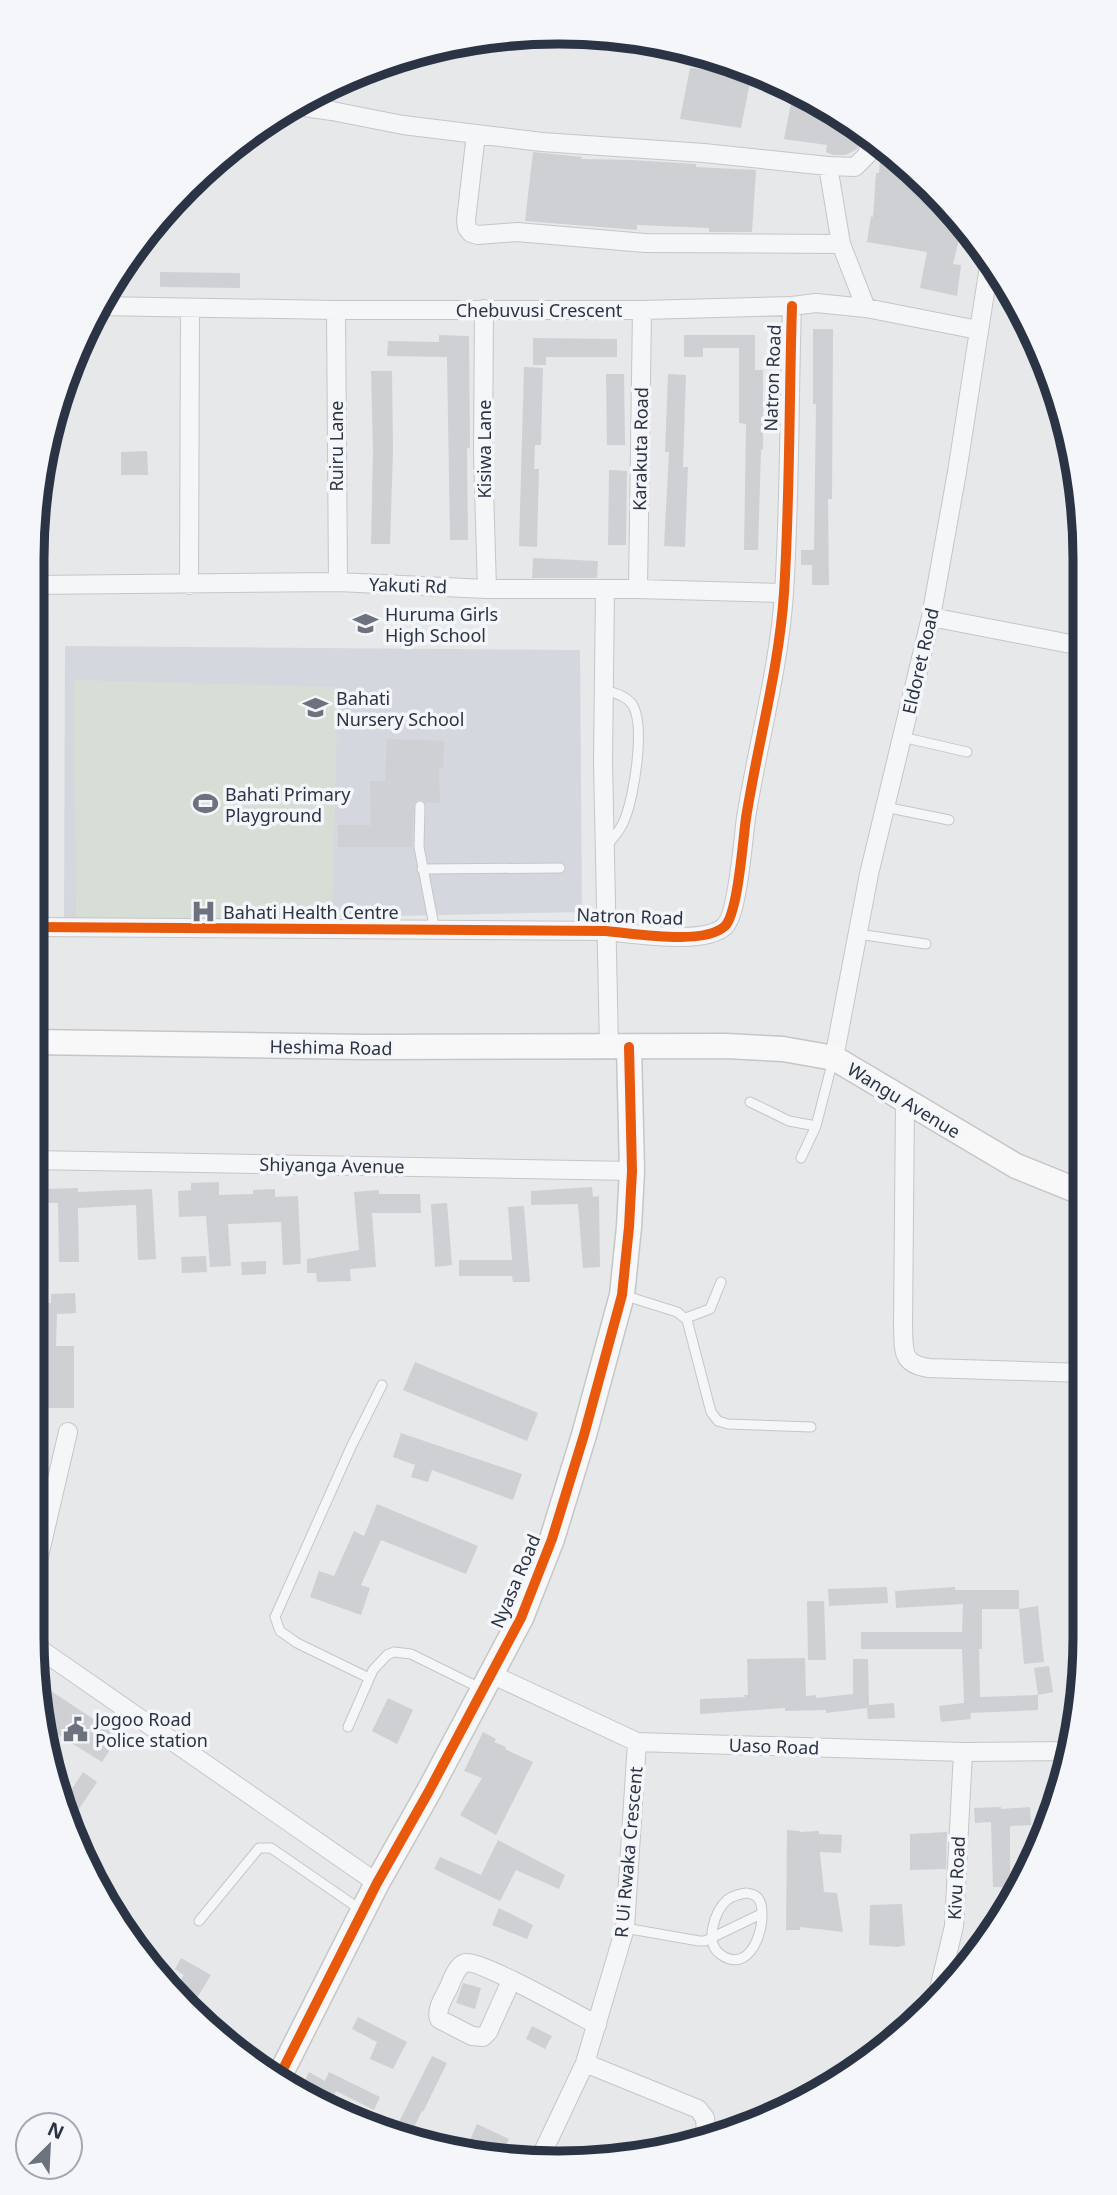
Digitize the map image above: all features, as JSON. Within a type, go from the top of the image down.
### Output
[{"type":"street","points":[[311,108],[403,125],[542,142],[730,155],[828,166],[855,167],[867,155],[869,148]]},
{"type":"street","points":[[475,134],[466,220],[471,233],[478,235],[517,232],[645,243],[841,244]]},
{"type":"street","points":[[828,166],[841,244],[866,308]]},
{"type":"street","name":"Eldoret Road","points":[[834,1058],[885,807],[931,617],[957,472],[987,274]]},
{"type":"street","name":"Chebuvusi Crescent","points":[[110,306],[642,310],[816,303],[866,308],[978,330]]},
{"type":"street","name":"Natron Road","points":[[44,928],[605,931],[683,936],[706,934],[728,923],[738,881],[759,744],[773,686],[784,593],[792,306]]},
{"type":"street","points":[[189,585],[190,309]]},
{"type":"street","name":"Kisiwa Lane","points":[[484,309],[486,589]]},
{"type":"street","name":"Ruiru Lane","points":[[336,310],[335,464],[338,582]]},
{"type":"street","name":"Karakuta Road","points":[[638,589],[642,310]]},
{"type":"street","name":"Yakuti Rd","points":[[44,585],[338,582],[486,589],[784,593]]},
{"type":"street","points":[[605,589],[605,931],[619,1048]]},
{"type":"street","points":[[931,617],[1073,644]]},
{"type":"street","name":"Heshima Road","points":[[44,1042],[619,1048]]},
{"type":"street","name":"Wangu Avenue","points":[[619,1048],[726,1046],[783,1049],[834,1058],[1016,1166],[1073,1184]]},
{"type":"street","name":"Nyasa Road","points":[[283,2070],[377,1883],[521,1618],[552,1539],[622,1295],[632,1171],[619,1048]]},
{"type":"street","points":[[905,1102],[903,1327],[904,1352],[908,1361],[929,1368],[1073,1373]]},
{"type":"street","name":"Shiyanga Avenue","points":[[44,1160],[632,1171]]},
{"type":"street","points":[[44,1535],[68,1432]]},
{"type":"street","points":[[44,1651],[377,1883]]},
{"type":"street","name":"Uaso Road","points":[[487,1682],[637,1742],[963,1752],[1060,1751]]},
{"type":"street","name":"R Ui Rwaka Crescent","points":[[544,2151],[585,2063],[625,1928],[637,1742]]},
{"type":"street","name":"Kivu Road","points":[[943,1979],[954,1926],[963,1752]]},
{"type":"street","points":[[511,1980],[488,2032],[483,2037],[472,2036],[439,2019],[437,2014],[441,2003],[459,1967],[465,1963],[473,1963],[511,1980],[597,2025]]},
{"type":"street","points":[[585,2063],[698,2109],[705,2118],[706,2130]]},
{"type":"lane","points":[[604,690],[624,696],[632,705],[639,729],[632,795],[625,819],[604,849]]},
{"type":"lane","points":[[902,737],[967,752]]},
{"type":"lane","points":[[420,806],[419,847],[435,931]]},
{"type":"lane","points":[[885,807],[949,820]]},
{"type":"lane","points":[[422,869],[560,868]]},
{"type":"lane","points":[[858,934],[926,944]]},
{"type":"lane","points":[[801,1158],[816,1126],[834,1058]]},
{"type":"lane","points":[[750,1102],[789,1121],[816,1126]]},
{"type":"lane","points":[[686,1318],[710,1309],[721,1282]]},
{"type":"lane","points":[[622,1295],[677,1312],[686,1318],[711,1412],[716,1419],[728,1424],[811,1427]]},
{"type":"lane","points":[[369,1678],[297,1643],[280,1631],[275,1617],[351,1447],[382,1385]]},
{"type":"lane","points":[[348,1727],[373,1670],[394,1652],[403,1651],[487,1682]]},
{"type":"lane","points":[[199,1921],[259,1848],[271,1849],[363,1911]]},
{"type":"lane","points":[[747,1893],[756,1896],[760,1901],[761,1914],[760,1932],[748,1956],[741,1959],[725,1957],[715,1948],[711,1938],[718,1915],[725,1901],[733,1895],[747,1893]]},
{"type":"lane","points":[[625,1928],[693,1941],[711,1938],[761,1914]]},
{"type":"shaded area","points":[[65,646],[580,650],[582,912],[64,923]]},
{"type":"shaded area","name":"Bahati Primary Playground","points":[[74,680],[338,687],[332,928],[76,922]]},
{"type":"building","points":[[690,68],[721,70],[750,81],[741,128],[680,119]]},
{"type":"building","points":[[792,100],[859,141],[857,149],[846,155],[833,155],[826,152],[827,145],[784,139]]},
{"type":"building","points":[[533,152],[582,157],[581,159],[696,164],[696,167],[756,170],[752,232],[709,232],[709,228],[637,225],[637,230],[525,221]]},
{"type":"building","points":[[880,157],[898,171],[960,236],[953,264],[961,265],[957,296],[920,288],[927,252],[867,242],[871,216],[873,217],[876,173],[879,173]]},
{"type":"building","points":[[160,272],[240,273],[240,288],[160,287]]},
{"type":"building","points":[[813,329],[833,329],[832,499],[828,499],[829,585],[812,585],[812,565],[801,565],[801,550],[814,550],[816,404],[813,404]]},
{"type":"building","points":[[439,335],[469,336],[468,540],[450,540],[447,357],[387,356],[388,341],[439,342]]},
{"type":"building","points":[[684,335],[755,335],[755,370],[763,370],[763,450],[758,550],[744,550],[746,424],[739,423],[739,348],[703,348],[703,357],[684,357]]},
{"type":"building","points":[[533,338],[617,339],[617,357],[546,357],[546,365],[533,365]]},
{"type":"building","points":[[524,367],[543,368],[541,445],[535,445],[534,469],[539,469],[537,547],[519,546]]},
{"type":"building","points":[[371,371],[392,371],[390,544],[371,544]]},
{"type":"building","points":[[606,374],[624,374],[625,445],[607,445]]},
{"type":"building","points":[[668,374],[686,375],[683,467],[688,467],[685,547],[664,546],[669,452],[665,452]]},
{"type":"building","points":[[147,451],[148,475],[121,475],[121,452]]},
{"type":"building","points":[[609,470],[627,471],[626,545],[608,545]]},
{"type":"building","points":[[533,558],[598,561],[597,578],[532,578]]},
{"type":"building","points":[[387,739],[444,741],[443,769],[439,768],[440,803],[426,803],[421,799],[414,802],[412,847],[338,847],[338,825],[371,825],[370,781],[385,781]]},
{"type":"building","points":[[219,1182],[219,1195],[253,1194],[253,1190],[275,1189],[275,1197],[298,1196],[301,1264],[283,1265],[281,1222],[228,1224],[231,1266],[210,1267],[206,1216],[179,1217],[178,1191],[191,1190],[191,1183]]},
{"type":"building","points":[[592,1187],[593,1197],[599,1196],[600,1267],[583,1268],[578,1204],[531,1205],[531,1191]]},
{"type":"building","points":[[78,1188],[78,1192],[152,1189],[156,1259],[138,1260],[136,1205],[78,1208],[79,1262],[59,1262],[58,1203],[48,1203],[48,1189]]},
{"type":"building","points":[[379,1190],[379,1194],[420,1194],[421,1213],[372,1213],[376,1267],[350,1269],[351,1281],[317,1282],[316,1273],[307,1273],[307,1259],[359,1250],[354,1192]]},
{"type":"building","points":[[447,1203],[452,1265],[435,1267],[431,1204]]},
{"type":"building","points":[[524,1206],[530,1282],[513,1282],[512,1276],[459,1276],[459,1260],[512,1260],[508,1207]]},
{"type":"building","points":[[206,1256],[207,1272],[182,1273],[181,1257]]},
{"type":"building","points":[[266,1261],[266,1274],[242,1275],[241,1262]]},
{"type":"building","points":[[75,1293],[76,1313],[57,1314],[56,1346],[74,1346],[74,1408],[45,1408],[44,1420],[44,1303],[51,1303],[51,1294]]},
{"type":"building","points":[[415,1362],[538,1413],[527,1441],[403,1390]]},
{"type":"building","points":[[401,1433],[522,1474],[513,1500],[432,1470],[428,1482],[411,1477],[415,1465],[393,1457]]},
{"type":"building","points":[[377,1504],[478,1546],[466,1574],[381,1540],[361,1585],[370,1588],[361,1615],[310,1597],[319,1571],[334,1576],[354,1531],[364,1536]]},
{"type":"building","points":[[887,1587],[888,1603],[829,1606],[828,1589]]},
{"type":"building","points":[[955,1587],[955,1590],[1019,1590],[1019,1609],[982,1609],[980,1697],[1038,1695],[1038,1710],[970,1713],[971,1719],[941,1722],[939,1706],[964,1703],[962,1649],[861,1649],[861,1632],[962,1632],[963,1604],[896,1608],[895,1591]]},
{"type":"building","points":[[807,1601],[824,1601],[826,1660],[808,1660]]},
{"type":"building","points":[[1038,1606],[1044,1662],[1024,1664],[1019,1609]]},
{"type":"building","points":[[805,1658],[806,1696],[816,1695],[816,1698],[853,1694],[853,1659],[868,1659],[869,1705],[894,1703],[895,1718],[868,1719],[867,1708],[826,1713],[826,1710],[785,1711],[785,1708],[700,1714],[700,1699],[748,1695],[747,1659]]},
{"type":"building","points":[[1049,1666],[1053,1692],[1038,1695],[1034,1668]]},
{"type":"building","points":[[51,1691],[119,1736],[102,1762],[57,1734],[54,1739],[47,1697]]},
{"type":"building","points":[[388,1698],[413,1710],[397,1744],[372,1731]]},
{"type":"building","points":[[483,1732],[496,1739],[494,1742],[506,1747],[505,1749],[533,1762],[496,1835],[460,1815],[482,1778],[464,1771]]},
{"type":"building","points":[[83,1772],[97,1782],[76,1814],[69,1794]]},
{"type":"building","points":[[1030,1807],[1031,1825],[1010,1826],[1010,1883],[1008,1887],[993,1887],[991,1822],[975,1823],[974,1808]]},
{"type":"building","points":[[787,1830],[842,1835],[841,1853],[820,1852],[824,1892],[837,1893],[843,1932],[800,1927],[800,1930],[786,1930]]},
{"type":"building","points":[[947,1832],[946,1869],[910,1870],[910,1834]]},
{"type":"building","points":[[498,1840],[565,1875],[559,1889],[516,1870],[500,1901],[434,1869],[440,1857],[481,1875]]},
{"type":"building","points":[[902,1904],[905,1945],[869,1945],[870,1905]]},
{"type":"building","points":[[499,1908],[533,1925],[527,1939],[492,1925]]},
{"type":"building","points":[[181,1958],[211,1975],[195,2000],[178,1983],[184,1975],[175,1969]]},
{"type":"building","points":[[463,1983],[481,1988],[475,2009],[456,2003]]},
{"type":"building","points":[[358,2017],[407,2042],[393,2069],[370,2059],[377,2042],[352,2029]]},
{"type":"building","points":[[532,2026],[552,2036],[545,2049],[526,2039]]},
{"type":"building","points":[[432,2056],[447,2063],[412,2130],[397,2125]]},
{"type":"building","points":[[309,2072],[325,2081],[329,2072],[380,2097],[374,2110],[336,2091],[333,2099],[303,2083]]},
{"type":"building","points":[[477,2124],[509,2139],[505,2148],[481,2145],[470,2140]]},
{"type":"cycle path","points":[[44,927],[605,931],[685,937],[715,932],[725,926],[737,892],[746,818],[781,621],[787,521],[792,306]]},
{"type":"cycle path","points":[[283,2070],[377,1883],[521,1618],[552,1539],[622,1295],[632,1171],[629,1047]]},
{"type":"place","name":"Huruma Girls High School","points":[[365,624]]},
{"type":"place","name":"Bahati Nursery School","points":[[316,708]]},
{"type":"place","name":"Bahati Primary Playground","points":[[205,804]]},
{"type":"place","name":"Bahati Health Centre","points":[[203,912]]},
{"type":"place","name":"Jogoo Road Police station","points":[[75,1729]]}]
